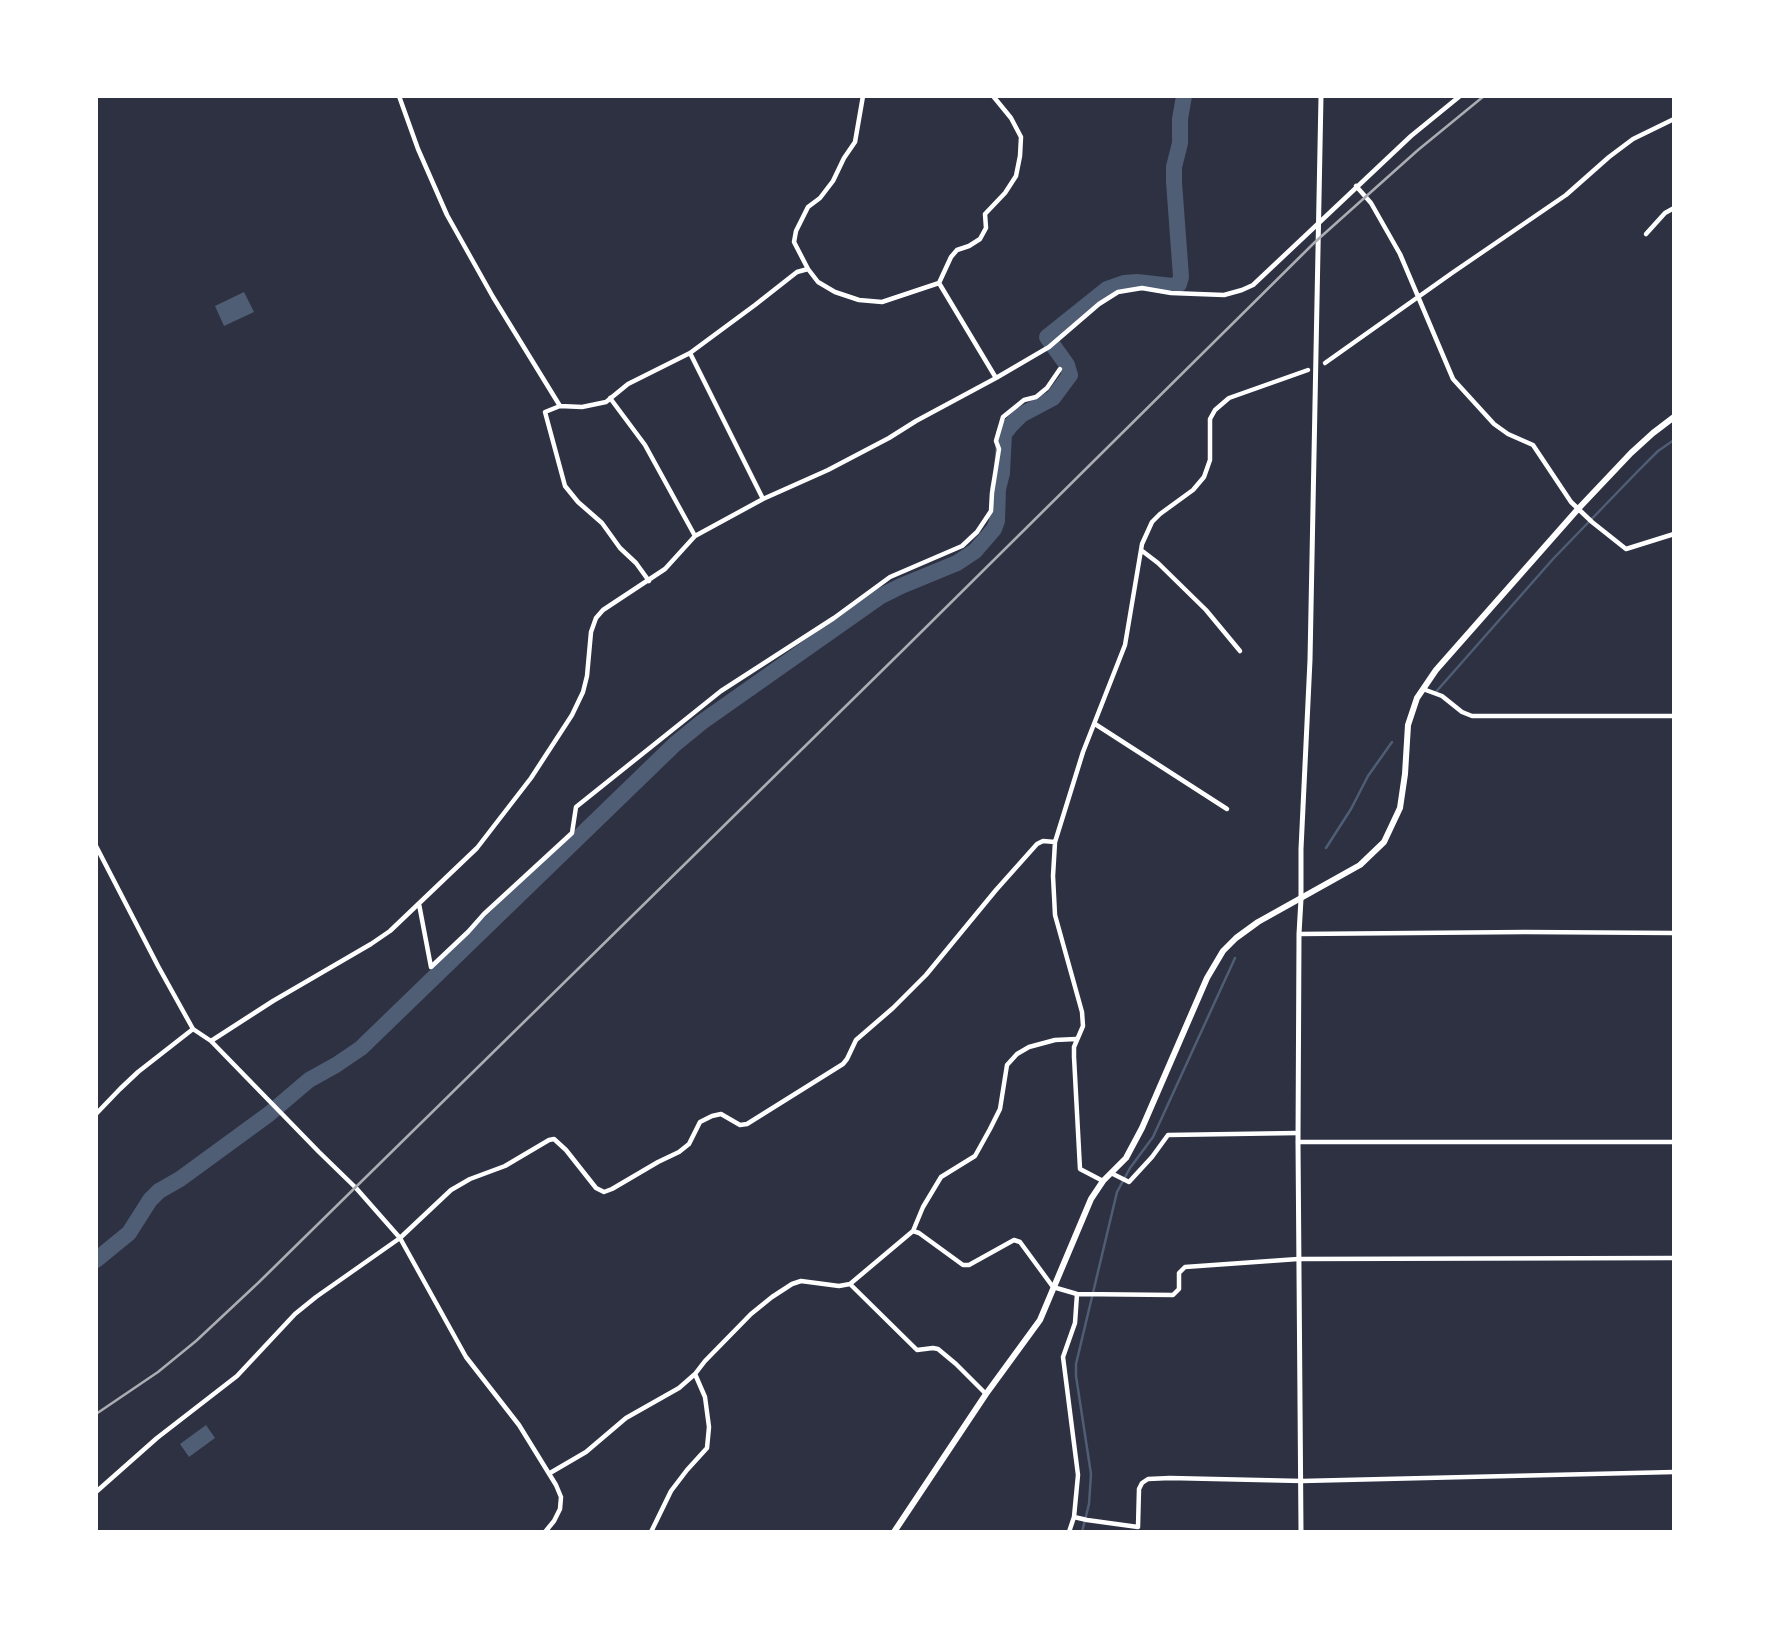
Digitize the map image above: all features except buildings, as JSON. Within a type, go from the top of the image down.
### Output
[{"type":"main road","points":[[894,1532],[986,1394],[1040,1320],[1091,1199],[1103,1181],[1126,1158],[1142,1128],[1207,978],[1223,951],[1258,922],[1360,865],[1384,842],[1400,808],[1408,725],[1423,689],[1436,670],[1578,509],[1631,453],[1674,417]]},
{"type":"street","points":[[399,96],[418,149],[447,215],[493,297],[560,406]]},
{"type":"street","points":[[863,96],[855,142],[833,181],[820,198],[808,207],[796,231],[794,242],[818,282],[835,292],[859,300],[882,302],[939,283],[957,250],[980,239],[986,228],[985,214],[1005,193],[1016,176],[1021,137],[1011,118],[993,96]]},
{"type":"street","points":[[1301,1532],[1299,934],[1310,660],[1321,96]]},
{"type":"street","points":[[211,1041],[371,944],[390,930],[477,848],[531,778],[558,738],[583,692],[591,632],[596,618],[665,569],[695,536],[763,499],[828,470],[889,438],[996,378],[1051,345],[1099,304],[1118,292],[1142,288],[1171,293],[1224,295],[1253,285],[1411,135],[1460,96]]},
{"type":"street","points":[[1325,363],[1566,195],[1633,139],[1674,119]]},
{"type":"street","points":[[1356,186],[1371,203],[1400,254],[1452,379],[1494,424],[1508,434],[1533,445],[1578,509],[1626,549],[1674,534]]},
{"type":"street","points":[[1646,234],[1665,213],[1674,208]]},
{"type":"street","points":[[649,581],[602,523],[578,502],[565,486],[545,412],[560,406],[582,407],[606,402],[628,384],[690,353],[797,272],[808,269]]},
{"type":"street","points":[[939,283],[996,378]]},
{"type":"street","points":[[690,353],[763,499]]},
{"type":"street","points":[[419,903],[431,967],[572,833],[576,807],[721,691],[834,618],[890,577],[962,546],[977,532],[991,511],[999,449],[996,440],[1003,416],[1024,400],[1036,397],[1047,388],[1060,369]]},
{"type":"street","points":[[1103,1181],[1080,1169],[1074,1057],[1083,1026],[1082,1012],[1055,915],[1055,842],[1083,752],[1125,646],[1141,550],[1152,522],[1193,490],[1204,477],[1210,460],[1210,419],[1215,410],[1229,398],[1308,370]]},
{"type":"street","points":[[610,398],[645,445],[695,536]]},
{"type":"street","points":[[1141,550],[1206,610],[1240,651]]},
{"type":"street","points":[[1423,689],[1442,696],[1462,712],[1472,716],[1674,716]]},
{"type":"street","points":[[1095,724],[1227,808]]},
{"type":"street","points":[[96,1492],[157,1438],[237,1376],[295,1314],[400,1238],[452,1191],[470,1179],[505,1166],[554,1139],[596,1188],[604,1192],[679,1152],[689,1144],[700,1122],[721,1114],[740,1125],[747,1124],[844,1064],[856,1040],[926,975],[1037,844],[1042,841],[1055,842]]},
{"type":"street","points":[[96,846],[193,1029],[211,1041],[356,1188],[400,1238],[466,1357],[519,1425],[550,1473],[561,1497],[560,1509],[545,1532]]},
{"type":"street","points":[[1299,934],[1674,933]]},
{"type":"street","points":[[96,1114],[138,1072],[193,1029]]},
{"type":"street","points":[[550,1473],[586,1452],[626,1418],[679,1388],[751,1314],[792,1284],[801,1281],[839,1286],[850,1284],[913,1231],[923,1207],[941,1177],[975,1156],[1000,1109],[1007,1065],[1017,1054],[1029,1047],[1055,1040],[1077,1040]]},
{"type":"street","points":[[1111,1173],[1129,1182],[1168,1135],[1298,1133]]},
{"type":"street","points":[[1298,1142],[1674,1142]]},
{"type":"street","points":[[913,1231],[963,1265],[969,1265],[1014,1240],[1020,1242],[1054,1287],[1077,1294],[1173,1295],[1180,1289],[1179,1273],[1185,1267],[1298,1259],[1674,1258]]},
{"type":"street","points":[[850,1284],[917,1350],[938,1349],[986,1394]]},
{"type":"street","points":[[1069,1532],[1074,1517],[1078,1475],[1063,1357],[1074,1323],[1077,1294]]},
{"type":"street","points":[[651,1532],[671,1491],[707,1448],[709,1427],[705,1397],[695,1374]]},
{"type":"street","points":[[1074,1517],[1139,1527],[1139,1489],[1148,1479],[1302,1481],[1674,1472]]},
{"type":"water","points":[[244,292],[254,312],[224,326],[215,306]]},
{"type":"water","points":[[206,1425],[215,1438],[189,1457],[180,1444]]},
{"type":"waterway","points":[[96,1260],[129,1233],[159,1191],[180,1179],[269,1114],[309,1080],[361,1048],[675,744],[702,722],[881,596],[957,563],[975,551],[994,529],[997,521],[1004,434],[1021,415],[1053,398],[1070,375],[1067,365],[1047,337],[1107,289],[1137,282],[1172,286],[1179,284],[1181,277],[1174,167],[1180,143],[1184,96]]},
{"type":"waterway","points":[[1435,693],[1553,559],[1658,451],[1674,440]]},
{"type":"waterway","points":[[1326,848],[1368,776],[1392,742]]},
{"type":"waterway","points":[[1082,1532],[1089,1504],[1091,1474],[1076,1364],[1117,1192],[1130,1168],[1153,1137],[1235,958]]},
{"type":"railway","points":[[96,1414],[158,1372],[196,1341],[258,1283],[1315,242],[1418,150],[1484,96]]}]
